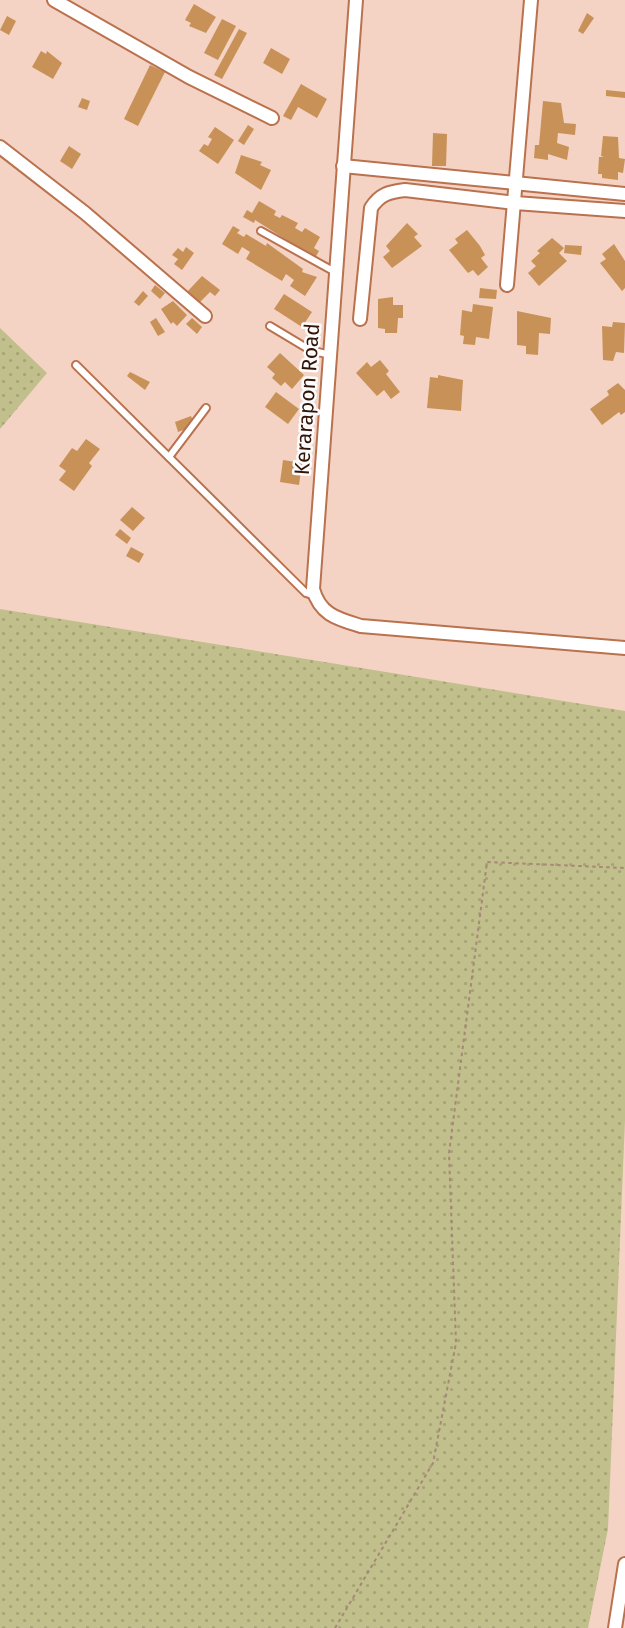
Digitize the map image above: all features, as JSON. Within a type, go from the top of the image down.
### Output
[{"type":"street","points":[[54,0],[189,77],[272,118]]},
{"type":"street","name":"Kerarapon Road","points":[[315,596],[335,271],[356,0]]},
{"type":"street","points":[[507,285],[531,0]]},
{"type":"street","points":[[0,147],[85,213],[205,316]]},
{"type":"street","points":[[343,166],[625,194]]},
{"type":"street","points":[[360,319],[369,216],[371,208],[382,196],[405,190],[515,203],[625,211]]},
{"type":"street","points":[[315,596],[321,607],[333,617],[361,625],[625,648]]},
{"type":"street","points":[[615,1628],[625,1564]]},
{"type":"lane","points":[[261,230],[335,271]]},
{"type":"lane","points":[[270,326],[310,350],[330,355]]},
{"type":"lane","points":[[76,365],[306,593],[315,596]]},
{"type":"lane","points":[[169,457],[206,408]]},
{"type":"path","points":[[335,1628],[433,1463],[456,1343],[449,1153],[487,862],[625,868]]},
{"type":"shaded area","points":[[0,328],[47,373],[0,429]]},
{"type":"shaded area","points":[[0,609],[625,711],[625,1120],[608,1529],[588,1628],[0,1628]]},
{"type":"building","points":[[194,4],[216,17],[206,33],[189,26],[191,23],[185,20]]},
{"type":"building","points":[[587,13],[594,18],[583,34],[578,31]]},
{"type":"building","points":[[7,16],[16,21],[9,35],[0,30]]},
{"type":"building","points":[[222,19],[236,26],[218,60],[204,53]]},
{"type":"building","points":[[239,29],[247,33],[222,79],[214,75]]},
{"type":"building","points":[[271,48],[290,59],[282,74],[263,63]]},
{"type":"building","points":[[41,51],[46,54],[47,51],[62,63],[53,79],[32,67]]},
{"type":"building","points":[[150,65],[165,72],[138,126],[124,119]]},
{"type":"building","points":[[301,84],[327,99],[317,118],[298,107],[291,120],[283,116]]},
{"type":"building","points":[[606,90],[625,92],[625,98],[606,96]]},
{"type":"building","points":[[82,98],[90,101],[87,110],[78,107]]},
{"type":"building","points":[[543,101],[561,103],[564,123],[576,124],[575,135],[558,133],[557,143],[569,147],[567,160],[548,154],[548,160],[534,158],[535,145],[539,145]]},
{"type":"building","points":[[248,125],[254,129],[244,145],[238,141]]},
{"type":"building","points":[[215,127],[234,140],[218,164],[199,151],[204,144],[208,146],[212,139],[208,137]]},
{"type":"building","points":[[433,133],[447,134],[446,166],[432,166]]},
{"type":"building","points":[[603,136],[618,137],[619,158],[625,159],[623,173],[618,172],[618,180],[602,178],[602,174],[598,174],[599,157],[604,157],[601,156]]},
{"type":"building","points":[[69,146],[81,154],[72,169],[60,161]]},
{"type":"building","points":[[241,155],[262,162],[260,165],[271,170],[261,190],[235,173]]},
{"type":"building","points":[[259,201],[276,211],[274,215],[280,218],[282,215],[298,223],[295,228],[302,232],[305,228],[320,237],[314,248],[319,251],[315,258],[255,220],[254,223],[243,217],[247,210],[252,213]]},
{"type":"building","points":[[407,223],[418,234],[414,237],[422,246],[392,268],[383,257],[390,251],[386,246]]},
{"type":"building","points":[[233,226],[240,230],[237,233],[244,237],[246,234],[266,246],[267,243],[303,269],[302,272],[317,277],[305,296],[290,286],[294,280],[286,274],[282,281],[246,259],[250,252],[242,247],[238,254],[222,244]]},
{"type":"building","points":[[467,230],[480,246],[485,255],[481,258],[488,267],[478,276],[473,270],[468,273],[449,250],[458,243],[455,239]]},
{"type":"building","points":[[552,238],[564,248],[559,253],[567,261],[539,286],[528,273],[536,266],[531,261],[540,253],[537,251]]},
{"type":"building","points":[[614,244],[625,261],[625,288],[622,291],[600,263],[606,259],[602,254]]},
{"type":"building","points":[[565,245],[582,246],[581,255],[564,253]]},
{"type":"building","points":[[186,247],[194,253],[182,270],[174,264],[178,259],[172,255],[178,248],[183,252]]},
{"type":"building","points":[[202,276],[220,290],[215,296],[210,292],[198,304],[187,292]]},
{"type":"building","points":[[155,285],[165,293],[160,299],[151,291]]},
{"type":"building","points":[[480,288],[497,290],[496,299],[479,298]]},
{"type":"building","points":[[143,291],[148,296],[139,306],[134,302]]},
{"type":"building","points":[[284,294],[312,312],[302,327],[274,309]]},
{"type":"building","points":[[393,297],[393,305],[403,305],[403,318],[398,318],[397,333],[385,333],[385,329],[378,328],[378,299]]},
{"type":"building","points":[[173,301],[187,315],[177,326],[173,322],[171,324],[161,309]]},
{"type":"building","points":[[473,304],[493,307],[489,339],[476,337],[475,345],[463,344],[464,336],[460,335],[462,310],[472,312]]},
{"type":"building","points":[[517,311],[551,318],[550,334],[539,333],[538,355],[526,354],[526,346],[517,345]]},
{"type":"building","points":[[156,318],[165,332],[158,336],[150,322]]},
{"type":"building","points":[[192,318],[202,327],[197,334],[186,324]]},
{"type":"building","points":[[613,322],[625,323],[624,353],[616,352],[613,361],[603,360],[602,326],[612,327]]},
{"type":"building","points":[[308,331],[313,331],[311,347],[306,346]]},
{"type":"building","points":[[280,353],[304,375],[292,389],[285,382],[281,386],[272,378],[275,374],[267,367]]},
{"type":"building","points":[[380,360],[389,371],[386,374],[400,392],[391,399],[384,390],[377,396],[356,373],[367,362],[371,367]]},
{"type":"building","points":[[130,372],[150,382],[145,390],[127,376]]},
{"type":"building","points":[[438,375],[463,380],[461,411],[427,408],[430,377],[438,378]]},
{"type":"building","points":[[618,383],[625,390],[625,412],[621,415],[619,412],[602,425],[590,409],[609,395],[607,391]]},
{"type":"building","points":[[276,392],[299,409],[288,424],[265,407]]},
{"type":"building","points":[[191,416],[195,426],[178,432],[175,422]]},
{"type":"building","points":[[86,439],[100,449],[89,463],[92,466],[74,491],[59,480],[66,471],[59,466],[72,448],[77,451]]},
{"type":"building","points":[[283,460],[302,463],[299,485],[280,482]]},
{"type":"building","points":[[132,507],[145,518],[133,531],[120,520]]},
{"type":"building","points":[[120,529],[131,538],[127,544],[115,535]]},
{"type":"building","points":[[131,547],[144,554],[139,563],[126,556]]}]
